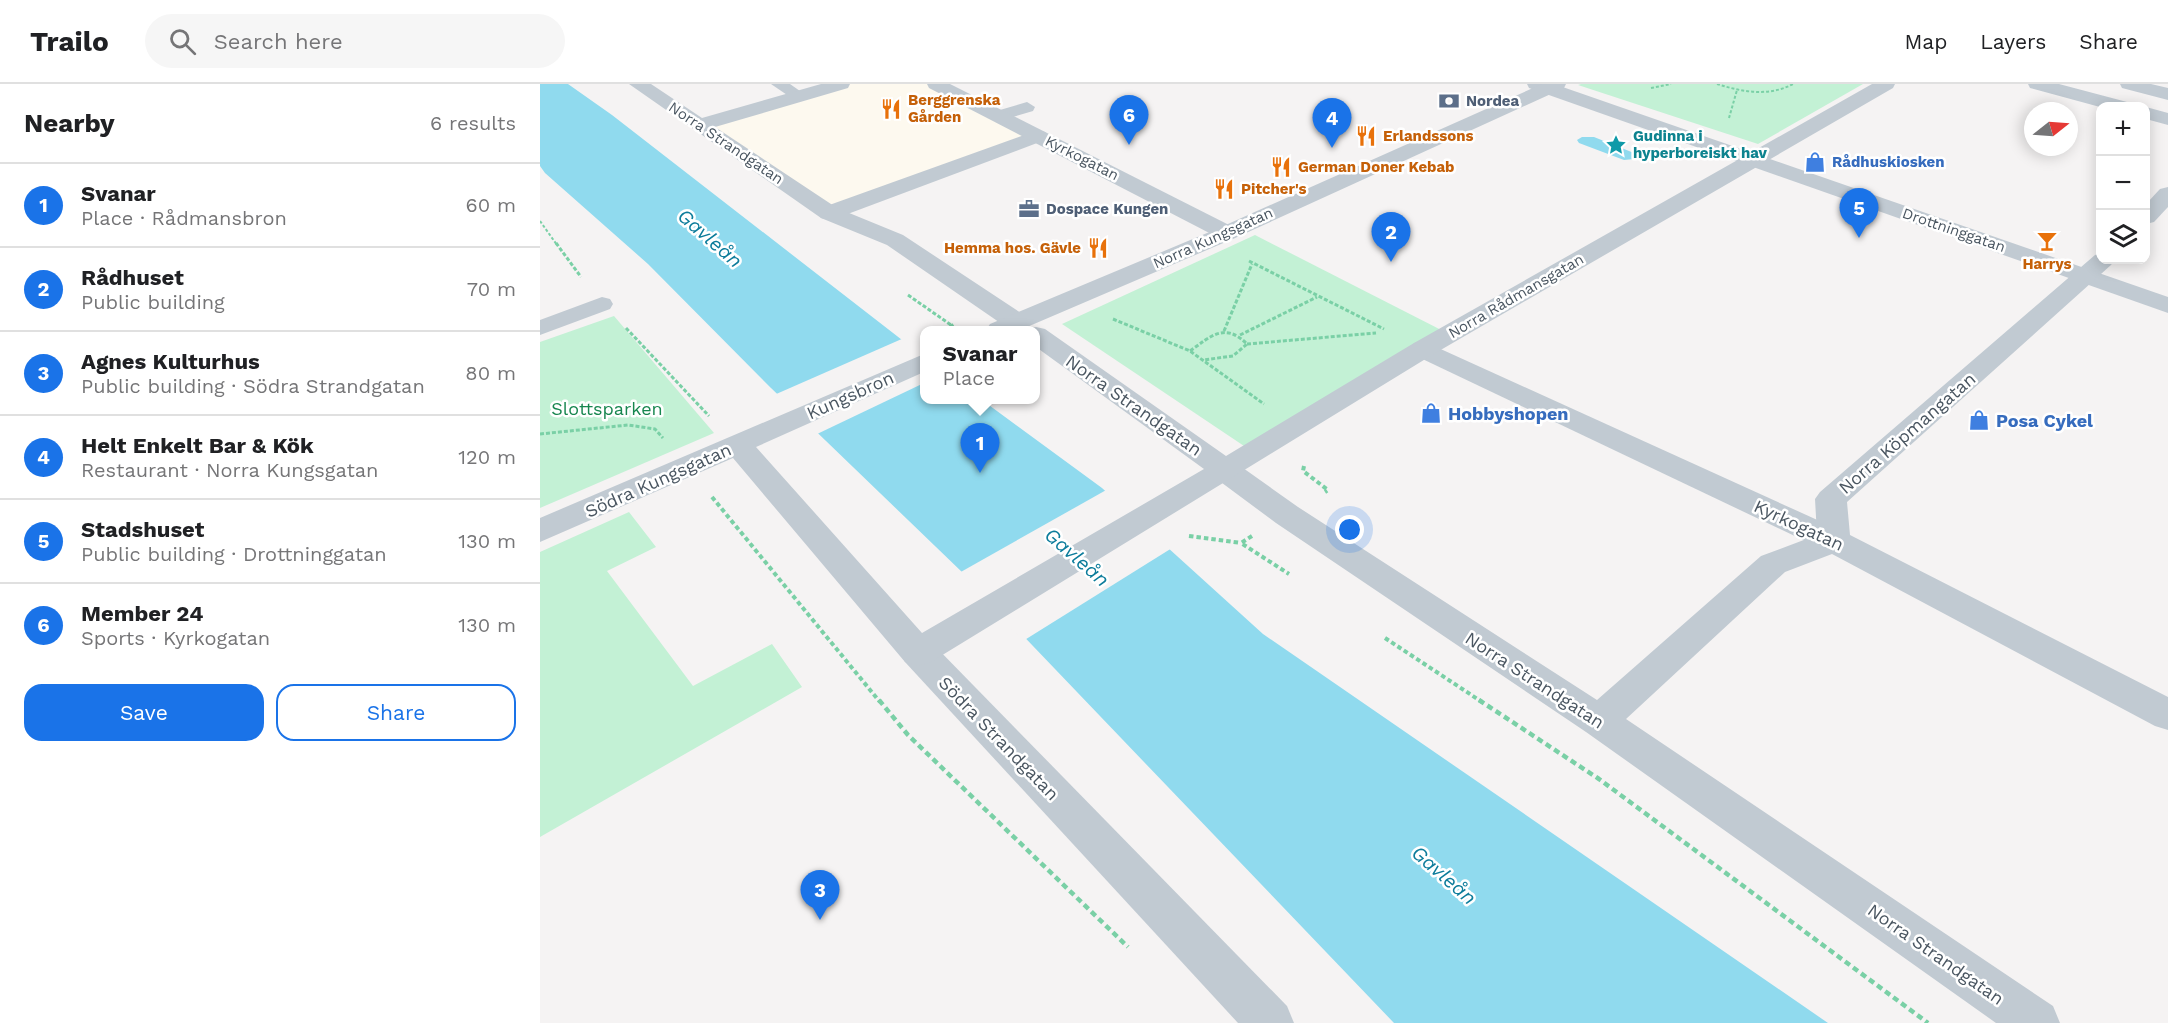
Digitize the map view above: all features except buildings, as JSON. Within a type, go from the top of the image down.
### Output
[{"type":"street","name":"Norra Strandgatan","points":[[638,84],[829,213],[895,240],[1014,326]]},
{"type":"street","points":[[699,125],[841,84]]},
{"type":"street","name":"Kyrkogatan","points":[[936,84],[1227,233]]},
{"type":"street","name":"Norra Rådmansgatan","points":[[918,652],[1226,470],[1423,349],[1886,84]]},
{"type":"street","points":[[2037,84],[2105,102]]},
{"type":"street","points":[[2129,84],[2168,94]]},
{"type":"street","name":"Drottninggatan","points":[[1547,85],[1752,160],[2094,268],[2168,305]]},
{"type":"street","name":"Norra Kungsgatan","points":[[1029,326],[1547,85]]},
{"type":"street","points":[[2150,114],[2168,119]]},
{"type":"street","points":[[829,213],[1038,136]]},
{"type":"street","points":[[2150,212],[2168,194]]},
{"type":"street","name":"Norra Köpmangatan","points":[[1834,541],[1831,500],[2094,268]]},
{"type":"street","name":"Norra Strandgatan","points":[[1040,344],[1226,470],[1287,515],[1599,721],[2036,1023]]},
{"type":"street","name":"Kyrkogatan","points":[[1423,349],[1834,541],[2168,715]]},
{"type":"street","name":"Kungsbron","points":[[776,429],[920,364]]},
{"type":"street","name":"Södra Kungsgatan","points":[[540,531],[776,429]]},
{"type":"street","name":"Södra Strandgatan","points":[[738,445],[918,652],[1270,1023]]},
{"type":"street","points":[[1599,721],[1773,564],[1834,541]]},
{"type":"lane","points":[[779,84],[799,96]]},
{"type":"lane","points":[[999,116],[1027,107]]},
{"type":"lane","points":[[540,328],[602,304]]},
{"type":"path","points":[[1717,84],[1737,90],[1766,92],[1793,84]]},
{"type":"path","points":[[540,221],[602,304],[714,422]]},
{"type":"path","points":[[1202,360],[1233,356],[1247,344],[1388,332],[1252,264],[1232,245],[1227,233]]},
{"type":"path","points":[[1224,331],[1252,264]]},
{"type":"path","points":[[1240,335],[1317,297]]},
{"type":"path","points":[[1190,351],[1214,334],[1224,331],[1240,335],[1247,344]]},
{"type":"path","points":[[540,434],[628,425],[656,429],[908,735],[1132,951]]},
{"type":"path","points":[[1186,536],[1241,543]]},
{"type":"path","points":[[1385,638],[1599,778],[1928,1023]]},
{"type":"shaded area","points":[[841,84],[936,84],[1038,136],[829,213],[700,125]]},
{"type":"green space","points":[[1863,84],[1758,144],[1578,85]]},
{"type":"green space","points":[[1255,235],[1451,335],[1253,452],[1062,324]]},
{"type":"green space","name":"Slottsparken","points":[[614,316],[714,433],[540,508],[540,342]]},
{"type":"green space","points":[[629,512],[656,547],[607,571],[693,686],[772,644],[802,687],[540,837],[540,552]]},
{"type":"water","name":"Gavleån","points":[[540,84],[568,84],[612,115],[920,354],[920,404],[987,404],[1102,488],[1263,634],[1828,1023],[1394,1023],[963,573],[771,388],[648,264],[545,173],[540,166]]},
{"type":"water","points":[[1582,137],[1594,137],[1639,155],[1634,159],[1624,160],[1579,143],[1577,140]]},
{"type":"pier","points":[[904,338],[920,350],[920,385],[815,435],[774,395]]},
{"type":"pier","points":[[1108,489],[1172,548],[1023,641],[959,573]]},
{"type":"place","name":"Nordea","points":[[1449,101]]},
{"type":"place","name":"Berggrenska Gården","points":[[891,109]]},
{"type":"place","name":"Erlandssons","points":[[1366,136]]},
{"type":"place","name":"Member 24","points":[[1129,145]]},
{"type":"place","name":"Gudinna i hyperboreiskt hav","points":[[1616,145]]},
{"type":"place","name":"Helt Enkelt Bar & Kök","points":[[1332,148]]},
{"type":"place","name":"Rådhuskiosken","points":[[1815,162]]},
{"type":"place","name":"German Doner Kebab","points":[[1281,167]]},
{"type":"place","name":"Pitcher's","points":[[1224,189]]},
{"type":"place","name":"Dospace Kungen","points":[[1029,209]]},
{"type":"place","name":"Stadshuset","points":[[1859,238]]},
{"type":"place","name":"Harrys","points":[[2047,241]]},
{"type":"place","name":"Hemma hos. Gävle","points":[[1098,248]]},
{"type":"place","name":"Rådhuset","points":[[1391,262]]},
{"type":"place","name":"Hobbyshopen","points":[[1431,413]]},
{"type":"place","name":"Posa Cykel","points":[[1979,420]]},
{"type":"place","name":"Svanar","points":[[980,473]]},
{"type":"place","name":"Agnes Kulturhus","points":[[820,920]]}]
